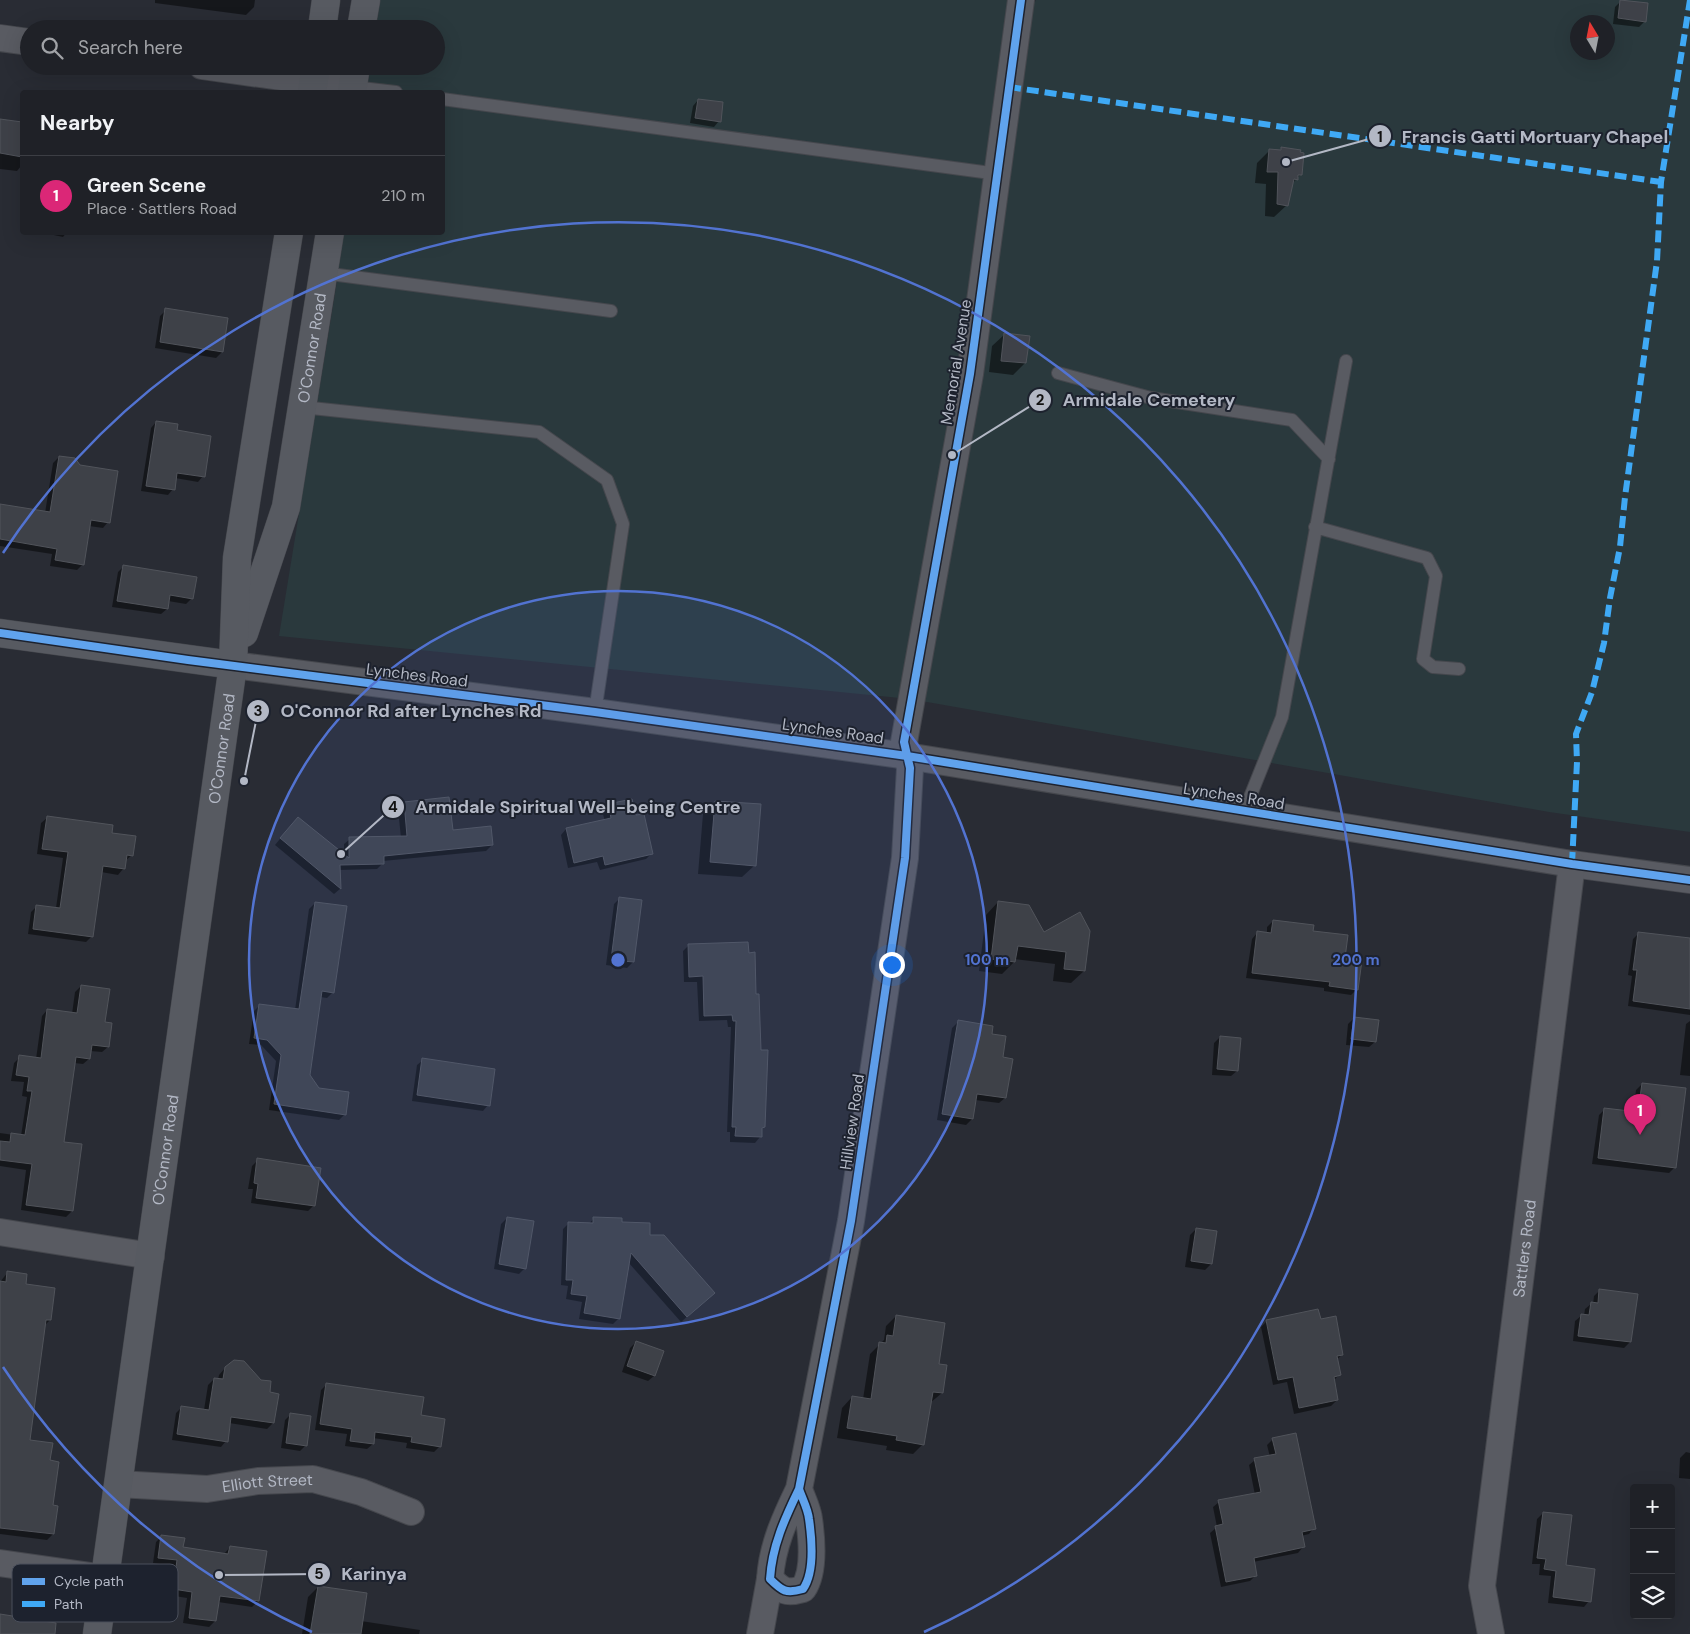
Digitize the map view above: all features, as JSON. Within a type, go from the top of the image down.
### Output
[{"type":"street","points":[[323,20],[326,0]]},
{"type":"street","points":[[363,20],[366,0]]},
{"type":"street","name":"Memorial Avenue","points":[[907,756],[904,742],[910,699],[970,374],[1021,0]]},
{"type":"street","points":[[0,38],[20,41]]},
{"type":"street","points":[[274,75],[354,82]]},
{"type":"street","name":"O'Connor Road","points":[[107,1564],[233,665],[237,558],[290,235]]},
{"type":"street","name":"O'Connor Road","points":[[233,665],[286,507],[329,235]]},
{"type":"street","name":"Lynches Road","points":[[0,633],[595,712],[907,756],[1572,864],[1690,880]]},
{"type":"street","name":"Hillview Road","points":[[760,1634],[770,1579],[771,1560],[782,1523],[799,1489],[851,1221],[905,858],[910,768],[907,756]]},
{"type":"street","name":"Sattlers Road","points":[[1491,1634],[1482,1586],[1572,864]]},
{"type":"street","points":[[0,1232],[151,1256]]},
{"type":"street","name":"Elliott Street","points":[[118,1484],[207,1489],[258,1481],[313,1479],[360,1492],[410,1512]]},
{"type":"street","points":[[770,1579],[780,1589],[791,1592],[803,1590],[809,1581],[811,1564],[809,1518],[799,1489]]},
{"type":"lane","points":[[354,82],[388,90]]},
{"type":"lane","points":[[445,99],[998,174]]},
{"type":"lane","points":[[323,273],[611,311]]},
{"type":"lane","points":[[1244,812],[1282,717],[1346,361]]},
{"type":"lane","points":[[1058,373],[1150,398],[1292,420],[1328,458]]},
{"type":"lane","points":[[302,407],[539,432],[607,480],[623,524],[595,712]]},
{"type":"lane","points":[[1316,527],[1427,558],[1436,576],[1423,659],[1433,667],[1459,669]]},
{"type":"shaded area","points":[[376,0],[1023,0],[1035,2],[1036,0],[1690,0],[1690,832],[1549,812],[910,699],[279,636],[338,275],[337,268],[343,235],[445,235],[445,90],[363,90],[366,75],[445,75],[445,20],[373,20]]},
{"type":"building","points":[[1620,0],[1648,3],[1646,22],[1618,18]]},
{"type":"building","points":[[698,99],[723,102],[721,122],[695,118]]},
{"type":"building","points":[[0,119],[20,122],[20,157],[0,153]]},
{"type":"building","points":[[1281,147],[1301,150],[1300,152],[1304,153],[1302,175],[1298,175],[1298,180],[1294,179],[1288,206],[1277,204],[1278,172],[1267,172],[1269,149],[1281,150]]},
{"type":"building","points":[[165,308],[228,318],[223,352],[160,342]]},
{"type":"building","points":[[1004,333],[1030,336],[1026,363],[1001,361]]},
{"type":"building","points":[[156,421],[178,424],[177,430],[211,436],[205,477],[177,473],[175,490],[146,486]]},
{"type":"building","points":[[59,456],[75,458],[80,465],[118,471],[110,523],[91,520],[84,565],[55,560],[57,549],[0,539],[0,504],[50,512]]},
{"type":"building","points":[[123,565],[197,577],[193,599],[170,595],[168,609],[117,601]]},
{"type":"building","points":[[449,797],[453,830],[491,826],[493,845],[384,856],[384,864],[340,865],[341,889],[280,838],[298,817],[349,858],[349,837],[407,836],[404,802]]},
{"type":"building","points":[[632,799],[636,815],[644,814],[653,854],[605,865],[603,856],[574,863],[566,828],[611,818],[608,804]]},
{"type":"building","points":[[715,801],[761,804],[756,866],[710,862]]},
{"type":"building","points":[[47,816],[113,825],[112,833],[136,836],[133,856],[127,855],[125,869],[103,866],[93,937],[33,929],[36,905],[60,908],[68,852],[42,849]]},
{"type":"building","points":[[619,897],[642,900],[634,962],[611,960]]},
{"type":"building","points":[[998,901],[1029,905],[1044,932],[1080,912],[1090,931],[1085,971],[1064,969],[1066,952],[1018,946],[1015,962],[991,959]]},
{"type":"building","points":[[315,902],[347,906],[334,993],[322,991],[310,1075],[319,1088],[349,1092],[346,1115],[274,1104],[281,1055],[267,1040],[254,1038],[259,1004],[299,1009]]},
{"type":"building","points":[[1273,920],[1314,925],[1313,931],[1348,935],[1345,958],[1362,960],[1358,990],[1329,986],[1330,982],[1252,973],[1257,931],[1271,933]]},
{"type":"building","points":[[1638,932],[1690,938],[1690,1009],[1633,1001],[1637,970],[1633,970]]},
{"type":"building","points":[[748,942],[749,953],[755,952],[756,994],[759,994],[761,1050],[768,1050],[765,1127],[762,1128],[762,1137],[735,1136],[736,1127],[732,1127],[736,1021],[733,1021],[732,1015],[704,1016],[703,976],[689,977],[688,944]]},
{"type":"building","points":[[81,985],[110,989],[105,1022],[112,1023],[109,1047],[92,1045],[90,1059],[76,1057],[64,1142],[82,1144],[73,1211],[26,1205],[32,1164],[0,1160],[0,1141],[10,1142],[11,1133],[25,1135],[32,1091],[27,1091],[29,1077],[16,1075],[19,1055],[41,1058],[47,1009],[77,1013]]},
{"type":"building","points":[[1354,1017],[1379,1020],[1376,1042],[1351,1039]]},
{"type":"building","points":[[958,1020],[993,1026],[992,1034],[1006,1036],[1003,1057],[1013,1059],[1006,1098],[977,1094],[973,1119],[942,1114]]},
{"type":"building","points":[[1220,1036],[1241,1038],[1238,1071],[1217,1069]]},
{"type":"building","points":[[422,1058],[495,1069],[490,1106],[417,1095]]},
{"type":"building","points":[[1642,1083],[1686,1088],[1676,1168],[1598,1158],[1604,1108],[1638,1112]]},
{"type":"building","points":[[257,1158],[321,1168],[315,1206],[256,1198],[258,1184],[254,1183]]},
{"type":"building","points":[[507,1217],[534,1221],[526,1269],[499,1264]]},
{"type":"building","points":[[593,1217],[622,1218],[622,1222],[650,1223],[650,1235],[664,1235],[715,1293],[687,1317],[631,1253],[620,1319],[584,1313],[587,1296],[571,1294],[573,1280],[566,1280],[568,1222],[593,1223]]},
{"type":"building","points":[[1196,1228],[1217,1231],[1212,1264],[1191,1261]]},
{"type":"building","points":[[7,1271],[27,1274],[26,1284],[55,1288],[51,1320],[46,1320],[30,1440],[53,1443],[50,1460],[59,1462],[53,1505],[58,1506],[54,1534],[0,1528],[0,1281],[6,1282]]},
{"type":"building","points":[[1599,1289],[1638,1294],[1631,1342],[1578,1336],[1581,1314],[1589,1315],[1591,1302],[1598,1303]]},
{"type":"building","points":[[1318,1309],[1321,1319],[1336,1316],[1343,1355],[1337,1356],[1341,1375],[1334,1377],[1338,1400],[1299,1408],[1293,1377],[1278,1380],[1266,1320]]},
{"type":"building","points":[[896,1315],[945,1323],[939,1364],[947,1365],[943,1393],[933,1392],[924,1445],[896,1440],[897,1436],[847,1428],[852,1396],[871,1399],[879,1342],[886,1343],[887,1335],[893,1336]]},
{"type":"building","points":[[636,1341],[664,1351],[655,1376],[627,1366]]},
{"type":"building","points":[[234,1360],[244,1361],[261,1380],[271,1381],[270,1392],[279,1394],[274,1423],[231,1417],[228,1442],[177,1434],[181,1406],[209,1410],[214,1378],[223,1379],[225,1367]]},
{"type":"building","points":[[326,1383],[424,1397],[421,1415],[445,1419],[441,1447],[411,1442],[412,1437],[375,1432],[374,1444],[350,1441],[352,1429],[320,1424]]},
{"type":"building","points":[[290,1413],[311,1416],[307,1446],[286,1443]]},
{"type":"building","points":[[1296,1433],[1316,1529],[1302,1532],[1305,1547],[1254,1558],[1257,1576],[1226,1582],[1215,1526],[1223,1524],[1218,1500],[1261,1492],[1254,1458],[1276,1454],[1272,1438]]},
{"type":"building","points":[[1543,1512],[1572,1515],[1566,1565],[1595,1569],[1591,1602],[1553,1597],[1556,1571],[1544,1569],[1546,1559],[1537,1558]]},
{"type":"building","points":[[161,1535],[185,1538],[183,1547],[228,1554],[230,1546],[267,1551],[259,1601],[220,1596],[216,1621],[189,1618],[192,1592],[178,1590],[177,1560],[158,1558]]},
{"type":"building","points":[[318,1586],[367,1593],[361,1634],[310,1634]]},
{"type":"building","points":[[0,1614],[12,1616],[12,1622],[56,1623],[55,1634],[0,1634]]},
{"type":"marked path","points":[[1572,864],[1577,762],[1576,734],[1592,692],[1604,643],[1620,547],[1657,261],[1661,182],[1690,0]]},
{"type":"marked path","points":[[1009,87],[1661,182]]},
{"type":"cycle path","points":[[799,1489],[806,1507],[810,1527],[811,1565],[807,1582],[803,1589],[788,1591],[781,1589],[770,1579],[771,1567],[780,1532],[799,1489],[851,1221],[905,858],[910,768],[904,742],[970,374],[1021,0]]},
{"type":"cycle path","points":[[0,633],[188,660],[595,712],[907,756],[1572,864],[1690,880]]},
{"type":"place","name":"Francis Gatti Mortuary Chapel","points":[[1286,162]]},
{"type":"place","name":"Armidale Cemetery","points":[[952,455]]},
{"type":"place","name":"O'Connor Rd after Lynches Rd","points":[[244,781]]},
{"type":"place","name":"Armidale Spiritual Well-being Centre","points":[[341,854]]},
{"type":"place","name":"Green Scene","points":[[1640,1135]]},
{"type":"place","name":"Karinya","points":[[219,1575]]}]
